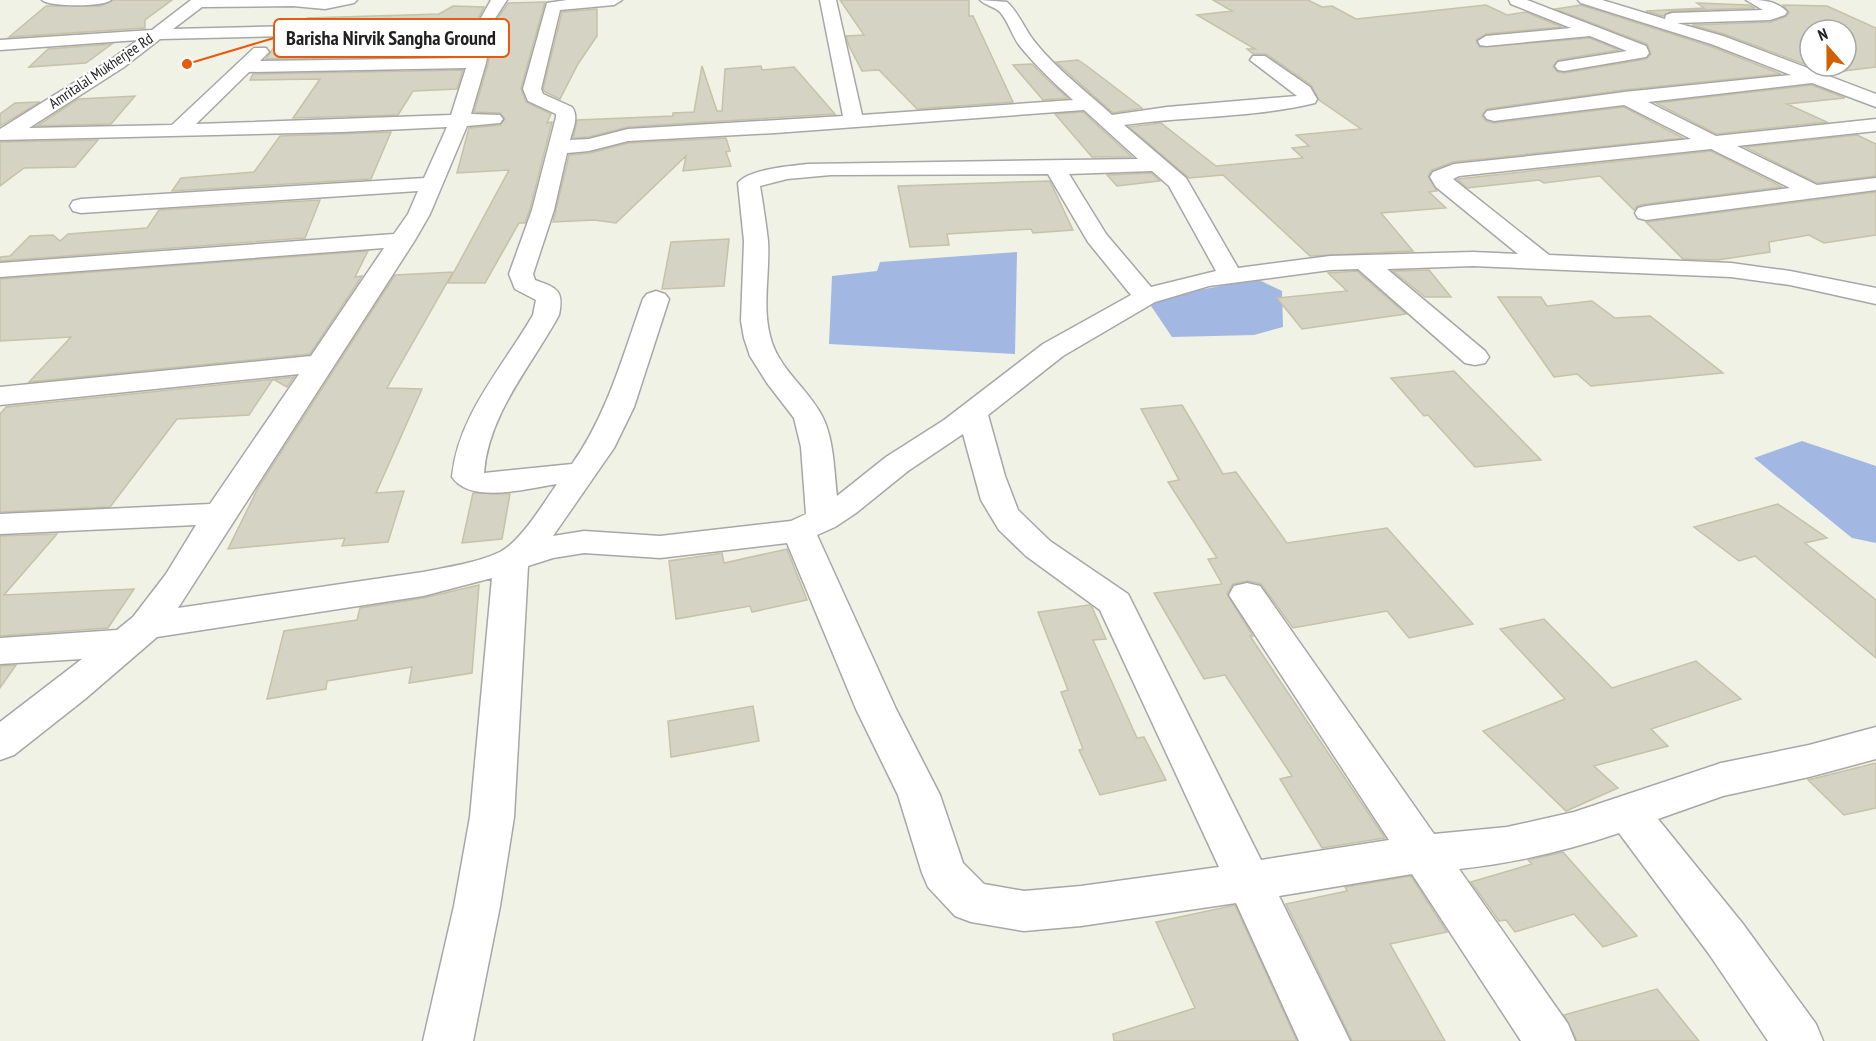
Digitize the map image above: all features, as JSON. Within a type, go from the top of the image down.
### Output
[{"type":"street","points":[[50,0],[103,0]]},
{"type":"street","points":[[200,1],[333,3],[349,0]]},
{"type":"street","points":[[0,744],[136,634],[178,582],[318,364],[419,214],[459,121],[477,63],[486,20],[500,0]]},
{"type":"street","points":[[580,472],[484,484],[468,477],[470,455],[483,420],[546,315],[549,300],[546,293],[524,284],[521,279],[523,264],[543,210],[565,127],[565,111],[540,101],[535,97],[532,89],[553,6],[614,0]]},
{"type":"street","points":[[828,0],[839,60],[854,121]]},
{"type":"street","points":[[988,0],[1002,4],[1025,40],[1048,68],[1178,183],[1232,276]]},
{"type":"street","points":[[1586,0],[1667,24],[1798,71]]},
{"type":"street","points":[[1647,18],[1770,15],[1779,12],[1754,0]]},
{"type":"street","name":"Amritalal Mukherjee Rd","points":[[3,137],[118,63],[200,1]]},
{"type":"street","points":[[1516,1],[1640,50],[1640,53],[1564,66]]},
{"type":"street","points":[[1486,41],[1667,24]]},
{"type":"street","points":[[0,45],[155,34],[379,29],[484,30]]},
{"type":"street","points":[[178,130],[281,32]]},
{"type":"street","points":[[1110,121],[1167,113],[1287,104],[1308,99],[1303,91],[1260,60]]},
{"type":"street","points":[[245,67],[477,63]]},
{"type":"street","points":[[1494,115],[1807,78]]},
{"type":"street","points":[[1819,78],[1870,95]]},
{"type":"street","points":[[1624,98],[1814,192]]},
{"type":"street","points":[[559,147],[590,145],[628,135],[1090,104]]},
{"type":"street","points":[[3,137],[493,119]]},
{"type":"street","points":[[1542,261],[1444,182],[1441,177],[1454,170],[1876,125]]},
{"type":"street","points":[[1158,164],[1055,169],[818,171],[764,177],[749,183],[756,241],[754,321],[757,338],[764,356],[781,383],[808,417],[816,447],[811,526],[876,709],[919,795],[944,873],[971,902],[1024,910],[1081,906],[1422,854],[1507,845],[1574,830],[1721,780],[1809,761],[1876,742]]},
{"type":"street","points":[[1055,169],[1096,237],[1146,297]]},
{"type":"street","points":[[81,206],[432,184]]},
{"type":"street","points":[[1646,213],[1876,184]]},
{"type":"street","points":[[0,270],[403,240]]},
{"type":"street","points":[[0,651],[136,634],[258,607],[423,584],[461,576],[548,548],[584,542],[660,547],[811,526],[845,506],[916,451],[973,413],[997,391],[1053,350],[1146,297],[1189,284],[1330,263],[1419,259],[1542,261],[1601,266],[1731,270],[1790,278],[1876,296]]},
{"type":"street","points":[[1364,262],[1475,357]]},
{"type":"street","points":[[448,1041],[477,906],[492,817],[511,561],[535,537],[599,448],[618,406],[656,299]]},
{"type":"street","points":[[0,396],[318,364]]},
{"type":"street","points":[[973,413],[994,489],[1001,508],[1014,528],[1044,553],[1097,586],[1115,603],[1325,1041]]},
{"type":"street","points":[[0,524],[220,514]]},
{"type":"street","points":[[1247,595],[1550,1041]]},
{"type":"street","points":[[1627,811],[1726,939],[1798,1041]]},
{"type":"water","points":[[1017,252],[1015,354],[829,344],[832,276],[877,271],[880,262]]},
{"type":"water","points":[[1257,279],[1282,291],[1283,327],[1254,335],[1172,337],[1147,300]]},
{"type":"water","points":[[1802,441],[1876,466],[1876,543],[1852,538],[1754,458]]},
{"type":"building","points":[[113,0],[172,0],[145,20],[145,28],[9,37],[46,6],[100,6]]},
{"type":"building","points":[[840,0],[969,0],[969,16],[973,16],[1013,102],[917,109],[879,70],[862,71],[846,36],[864,35]]},
{"type":"building","points":[[1213,0],[1308,0],[1322,7],[1332,6],[1356,19],[1486,5],[1507,15],[1526,12],[1562,27],[1486,34],[1476,40],[1480,47],[1590,38],[1619,50],[1558,60],[1553,67],[1558,72],[1564,73],[1646,59],[1651,54],[1647,44],[1555,9],[1581,5],[1710,46],[1781,74],[1624,90],[1487,109],[1482,116],[1486,121],[1494,123],[1624,107],[1683,138],[1453,162],[1432,170],[1428,176],[1437,191],[1429,192],[1446,208],[1381,213],[1413,251],[1310,256],[1223,175],[1189,178],[1129,127],[1161,123],[1216,166],[1303,158],[1292,148],[1309,146],[1296,135],[1361,129],[1319,100],[1311,85],[1266,54],[1253,54],[1247,49],[1255,49],[1197,15],[1232,11]]},
{"type":"building","points":[[545,2],[521,88],[526,102],[551,114],[547,123],[552,122],[530,209],[525,223],[519,223],[485,283],[448,283],[509,170],[457,173],[469,128],[500,125],[505,119],[500,113],[474,112],[488,64],[496,21],[508,3]]},
{"type":"building","points":[[1697,3],[1749,5],[1755,8],[1672,11],[1663,16],[1646,11],[1704,8]]},
{"type":"building","points":[[1783,5],[1827,6],[1854,18],[1798,18],[1798,62],[1724,34],[1692,25],[1771,22],[1787,16],[1789,12]]},
{"type":"building","points":[[453,6],[484,7],[476,23],[300,24],[307,18],[439,14]]},
{"type":"building","points":[[597,9],[597,36],[578,64],[560,99],[545,92],[543,89],[562,12]]},
{"type":"building","points":[[1858,20],[1876,28],[1876,67],[1858,69]]},
{"type":"building","points":[[472,37],[467,56],[266,59],[280,38]]},
{"type":"building","points":[[112,44],[86,63],[29,67],[48,49]]},
{"type":"building","points":[[1078,60],[1142,108],[1113,113],[1056,62]]},
{"type":"building","points":[[1032,64],[1068,98],[1043,100],[1013,65]]},
{"type":"building","points":[[702,66],[717,111],[722,111],[725,69],[761,66],[762,70],[794,67],[835,114],[628,127],[589,137],[573,138],[577,120],[673,116],[673,113],[694,112]]},
{"type":"building","points":[[463,70],[457,89],[413,91],[398,115],[293,118],[320,79],[250,80],[253,74]]},
{"type":"building","points":[[1812,85],[1845,98],[1787,104],[1827,122],[1716,134],[1656,103]]},
{"type":"building","points":[[135,96],[111,124],[37,126],[78,99]]},
{"type":"building","points":[[40,102],[0,126],[0,114],[15,103]]},
{"type":"building","points":[[1083,112],[1132,157],[1092,157],[1055,114]]},
{"type":"building","points":[[391,132],[371,179],[172,191],[181,178],[254,172],[280,136]]},
{"type":"building","points":[[1857,135],[1876,144],[1876,176],[1817,183],[1745,147]]},
{"type":"building","points":[[726,138],[730,151],[726,152],[731,166],[683,171],[686,156],[616,223],[594,220],[553,222],[569,155],[590,153],[628,143]]},
{"type":"building","points":[[98,140],[75,167],[24,168],[0,186],[0,142]]},
{"type":"building","points":[[1711,151],[1782,187],[1646,204],[1637,206],[1634,210],[1600,176],[1544,183],[1539,180],[1467,188],[1457,179]]},
{"type":"building","points":[[1151,173],[1160,181],[1117,186],[1107,175]]},
{"type":"building","points":[[1050,181],[1073,230],[1033,233],[1031,229],[947,234],[949,245],[910,247],[898,186]]},
{"type":"building","points":[[1876,192],[1876,235],[1824,243],[1809,235],[1769,242],[1770,252],[1718,260],[1683,259],[1646,222]]},
{"type":"building","points":[[320,200],[305,238],[0,261],[0,257],[10,256],[30,236],[53,235],[60,241],[68,234],[147,228],[159,210]]},
{"type":"building","points":[[729,239],[724,286],[662,289],[671,242]]},
{"type":"building","points":[[368,251],[355,277],[362,276],[310,354],[29,382],[71,337],[0,341],[0,279]]},
{"type":"building","points":[[1429,270],[1451,297],[1425,297],[1393,271]]},
{"type":"building","points":[[1357,271],[1406,314],[1302,329],[1277,298],[1347,291],[1328,273]]},
{"type":"building","points":[[453,272],[387,388],[422,389],[376,493],[404,491],[388,542],[342,546],[345,538],[228,549],[258,488],[395,275]]},
{"type":"building","points":[[1498,297],[1541,297],[1547,306],[1592,301],[1615,318],[1650,316],[1723,373],[1591,386],[1577,374],[1554,377]]},
{"type":"building","points":[[1454,371],[1541,460],[1475,467],[1428,415],[1424,416],[1391,378]]},
{"type":"building","points":[[294,377],[287,387],[273,379]]},
{"type":"building","points":[[273,379],[249,415],[177,419],[110,507],[0,512],[0,414],[6,407]]},
{"type":"building","points":[[1182,405],[1223,474],[1236,472],[1287,543],[1387,528],[1473,624],[1409,638],[1387,611],[1293,628],[1261,584],[1248,581],[1233,584],[1227,594],[1253,636],[1250,636],[1385,838],[1322,848],[1280,779],[1292,776],[1225,675],[1204,679],[1154,593],[1222,584],[1208,559],[1217,558],[1168,482],[1179,480],[1141,409]]},
{"type":"building","points":[[473,493],[510,494],[502,539],[462,543]]},
{"type":"building","points":[[1778,504],[1827,538],[1805,543],[1876,600],[1876,658],[1755,556],[1739,561],[1694,527]]},
{"type":"building","points":[[57,534],[4,595],[134,589],[108,628],[0,636],[0,536]]},
{"type":"building","points":[[787,549],[807,600],[752,612],[750,606],[676,619],[669,561],[722,553],[724,563]]},
{"type":"building","points":[[479,585],[472,673],[409,683],[412,667],[327,681],[326,689],[267,699],[284,631],[357,620],[360,608],[423,598]]},
{"type":"building","points":[[1089,605],[1106,639],[1093,640],[1137,738],[1144,737],[1166,780],[1100,795],[1079,750],[1083,749],[1061,692],[1068,690],[1038,612]]},
{"type":"building","points":[[1544,619],[1612,688],[1696,661],[1741,699],[1651,729],[1668,746],[1594,766],[1618,788],[1566,811],[1483,731],[1565,699],[1500,629]]},
{"type":"building","points":[[16,665],[0,688],[0,666]]},
{"type":"building","points":[[753,706],[759,741],[671,757],[668,721]]},
{"type":"building","points":[[1876,763],[1876,808],[1844,815],[1808,780]]},
{"type":"building","points":[[1563,852],[1637,936],[1603,947],[1574,914],[1515,932],[1506,920],[1499,921],[1471,882],[1532,864],[1528,860]]},
{"type":"building","points":[[1411,876],[1447,932],[1390,944],[1445,1041],[1352,1041],[1286,904],[1347,891],[1345,887]]},
{"type":"building","points":[[1235,905],[1297,1041],[1114,1041],[1113,1034],[1195,1008],[1156,922]]},
{"type":"building","points":[[1657,989],[1699,1041],[1577,1041],[1564,1015]]},
{"type":"place","name":"Barisha Nirvik Sangha Ground","points":[[187,64]]}]
